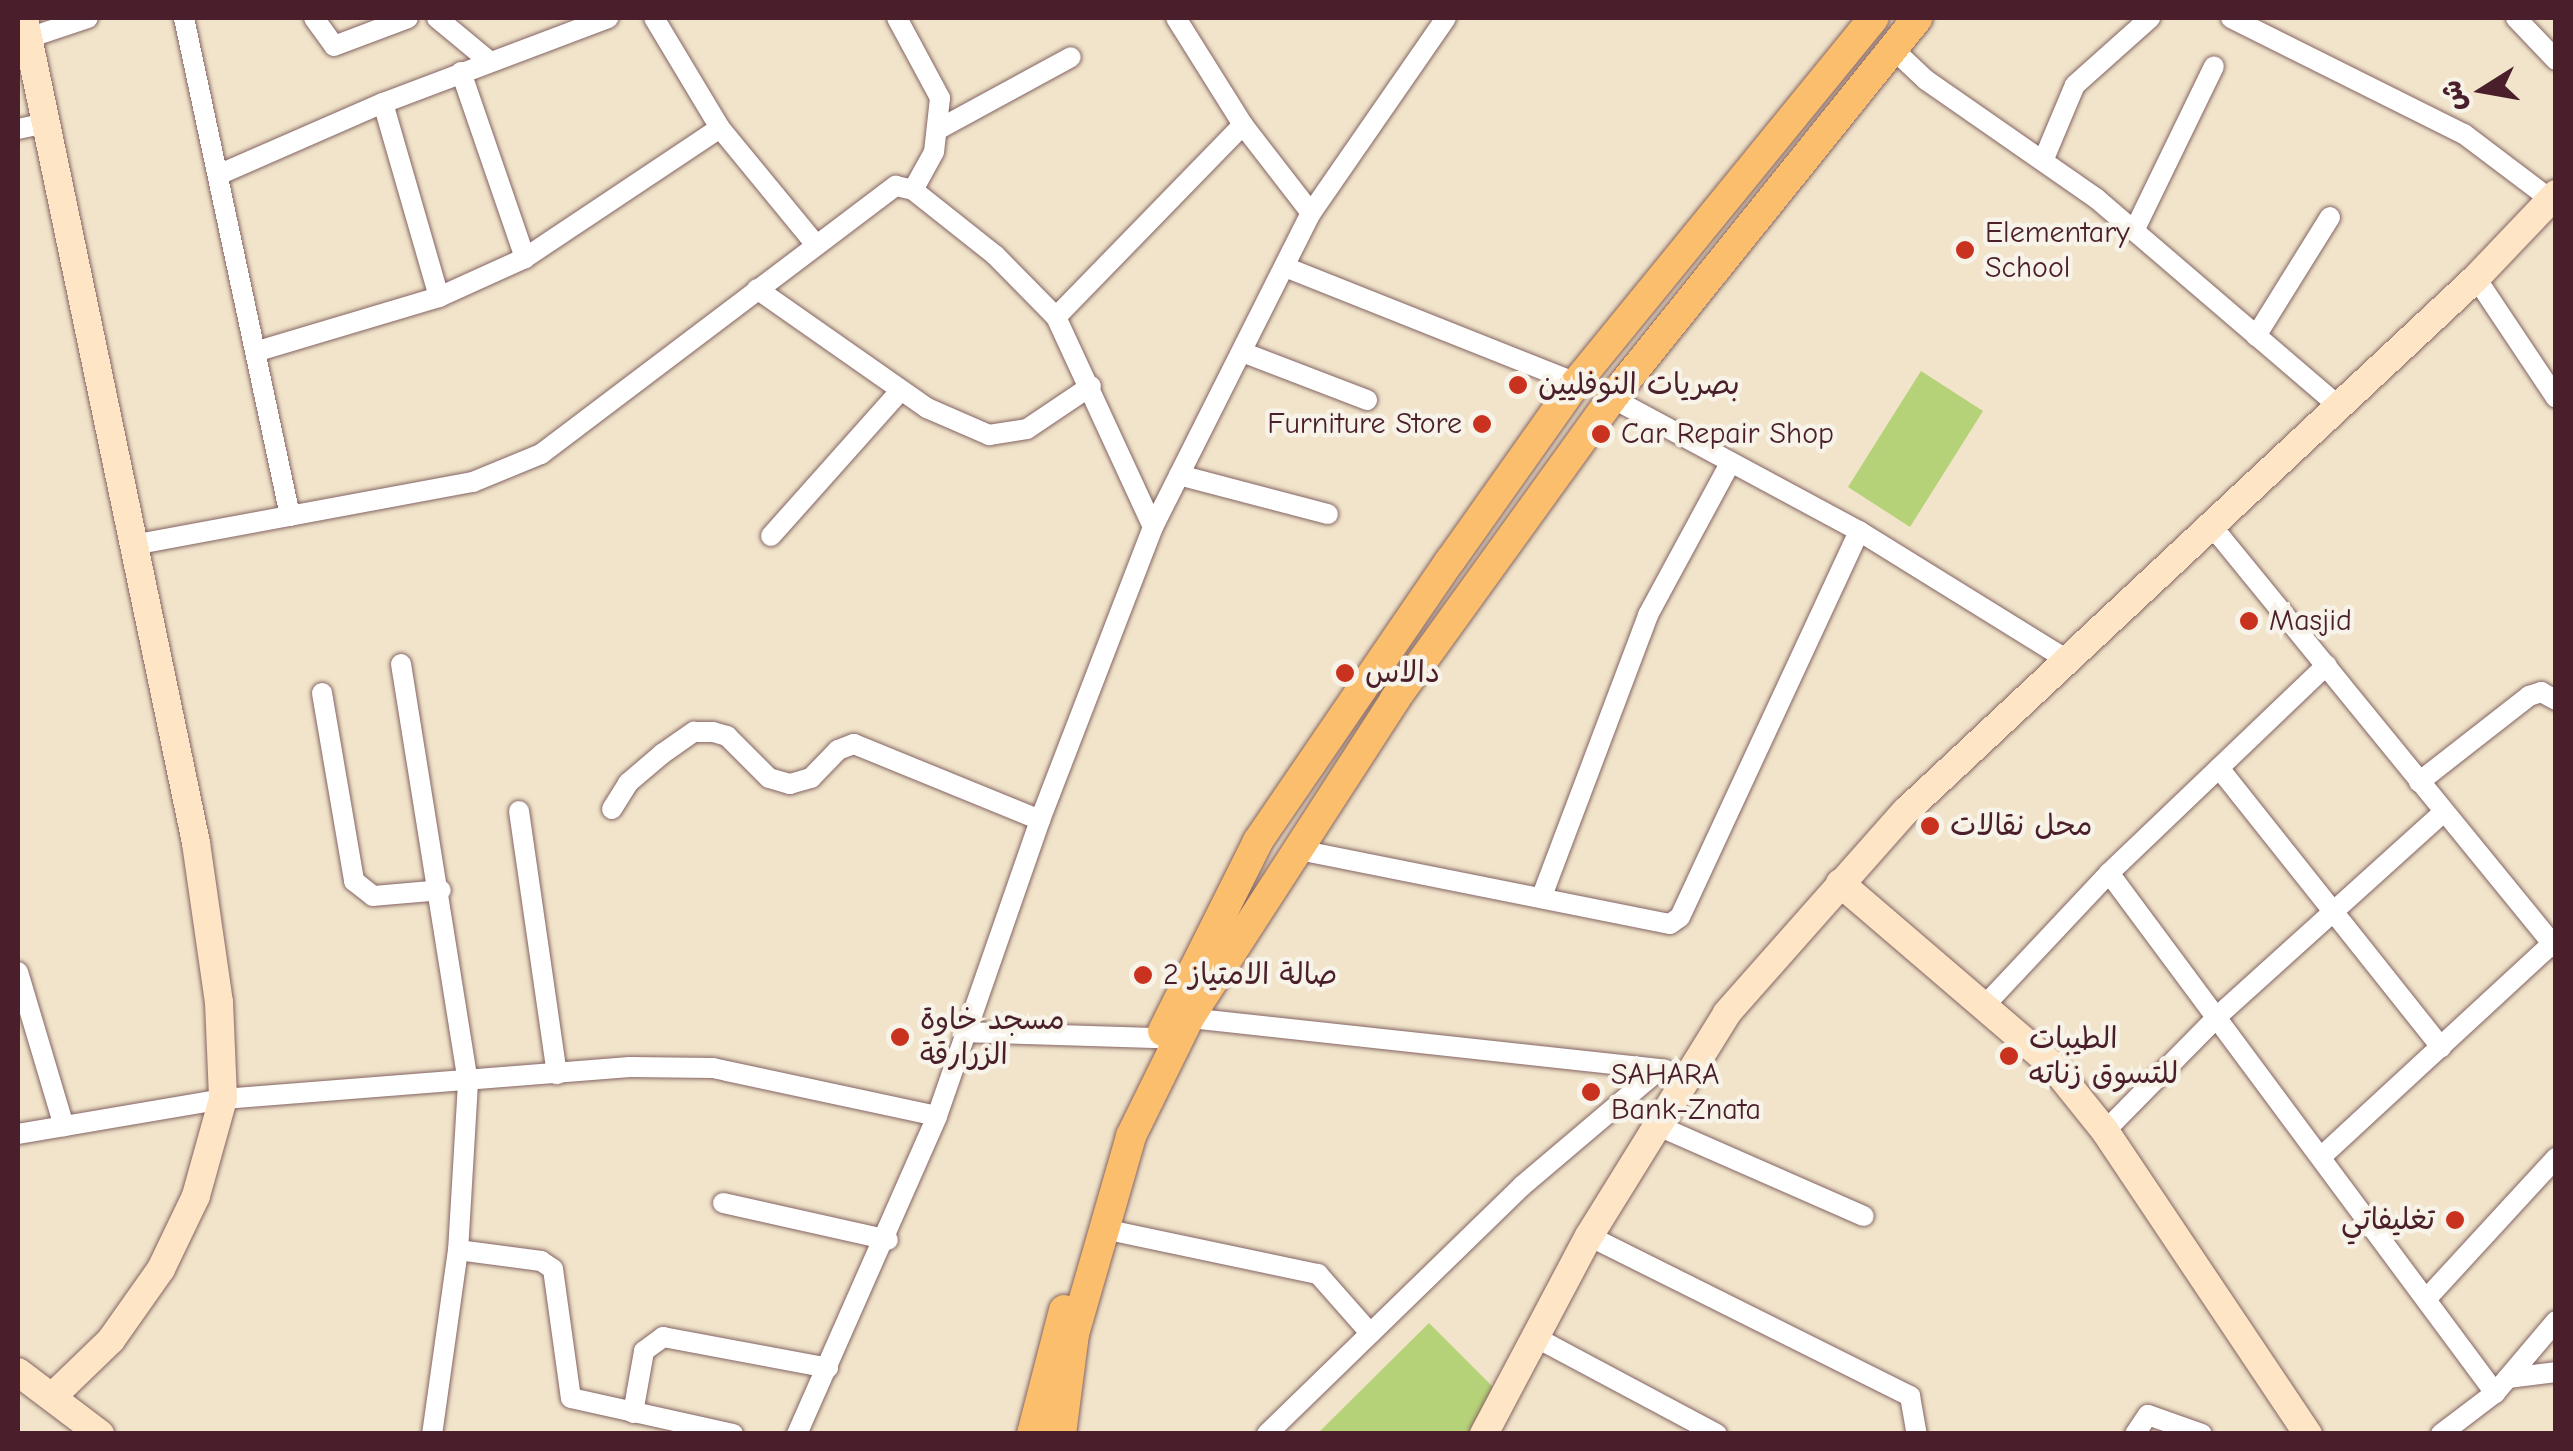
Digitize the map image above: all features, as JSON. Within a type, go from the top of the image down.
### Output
[{"type":"main road","points":[[1032,1434],[1050,1351],[1160,1038],[1258,842],[1576,383],[1874,18]]},
{"type":"main road","points":[[1062,1434],[1074,1334],[1131,1136],[1190,1018],[1294,849],[1395,698],[1612,398],[1918,18]]},
{"type":"main road","points":[[1368,680],[1395,698]]},
{"type":"street","points":[[52,1397],[110,1340],[161,1268],[196,1196],[223,1099],[219,1002],[196,843],[138,544],[26,28],[88,18]]},
{"type":"street","points":[[184,18],[258,350],[290,516]]},
{"type":"street","points":[[314,18],[334,46],[408,18]]},
{"type":"street","points":[[437,18],[489,61]]},
{"type":"street","points":[[218,175],[383,103],[608,18]]},
{"type":"street","points":[[654,18],[720,128],[816,244]]},
{"type":"street","points":[[897,18],[930,71],[940,98],[939,130],[913,190]]},
{"type":"street","points":[[1176,18],[1243,125],[1311,212]]},
{"type":"street","points":[[798,1434],[888,1240],[938,1116],[1040,820],[1153,528],[1311,212],[1446,18]]},
{"type":"street","points":[[2043,161],[2074,85],[2150,18]]},
{"type":"street","points":[[1484,1434],[1589,1236],[1654,1124],[1726,1014],[1840,883],[2067,660],[2476,278],[2553,197],[2464,134],[2230,18]]},
{"type":"street","points":[[2516,18],[2556,60]]},
{"type":"street","points":[[1892,48],[2134,231],[2340,407]]},
{"type":"street","points":[[939,130],[1071,57]]},
{"type":"street","points":[[2134,231],[2214,66]]},
{"type":"street","points":[[461,72],[525,258]]},
{"type":"street","points":[[383,103],[439,297]]},
{"type":"street","points":[[18,128],[46,124]]},
{"type":"street","points":[[1056,317],[1243,125]]},
{"type":"street","points":[[258,350],[439,297],[525,258],[720,128]]},
{"type":"street","points":[[138,544],[473,482],[541,454],[881,193],[913,190],[994,255],[1056,317],[1153,528]]},
{"type":"street","points":[[2256,336],[2330,216]]},
{"type":"street","points":[[1285,267],[1576,383]]},
{"type":"street","points":[[2476,278],[2556,398]]},
{"type":"street","points":[[757,290],[901,390],[989,435],[1010,436],[1091,386]]},
{"type":"street","points":[[1242,352],[1367,400]]},
{"type":"street","points":[[771,536],[901,390]]},
{"type":"street","points":[[1612,398],[1729,465],[1858,531],[2067,660]]},
{"type":"street","points":[[1542,896],[1648,615],[1678,550],[1729,465]]},
{"type":"street","points":[[1179,475],[1328,514]]},
{"type":"street","points":[[2211,525],[2554,946],[2322,1156]]},
{"type":"street","points":[[1294,849],[1542,896],[1654,925],[1680,917],[1858,531]]},
{"type":"street","points":[[401,664],[441,890],[468,1083],[458,1250],[432,1434]]},
{"type":"street","points":[[1986,1003],[2109,872],[2327,664]]},
{"type":"street","points":[[2419,782],[2530,696],[2541,692],[2556,700]]},
{"type":"street","points":[[322,693],[354,880],[373,896],[441,890]]},
{"type":"street","points":[[612,809],[628,784],[662,754],[694,732],[713,732],[780,781],[810,778],[838,750],[854,744],[1040,820]]},
{"type":"street","points":[[2219,768],[2336,910],[2441,1047]]},
{"type":"street","points":[[520,811],[557,1074]]},
{"type":"street","points":[[2105,1131],[2219,1015],[2444,812]]},
{"type":"street","points":[[2109,872],[2428,1296],[2501,1386]]},
{"type":"street","points":[[1840,883],[1986,1003],[2052,1065],[2105,1131],[2308,1434]]},
{"type":"street","points":[[18,972],[24,1018],[64,1126]]},
{"type":"street","points":[[1190,1018],[1688,1072]]},
{"type":"street","points":[[964,1032],[1160,1038]]},
{"type":"street","points":[[18,1134],[223,1099],[557,1074],[713,1068],[938,1116]]},
{"type":"street","points":[[1267,1434],[1522,1186],[1659,1070]]},
{"type":"street","points":[[1654,1124],[1864,1216]]},
{"type":"street","points":[[2428,1296],[2556,1158]]},
{"type":"street","points":[[724,1202],[888,1240]]},
{"type":"street","points":[[1104,1230],[1318,1274],[1370,1334]]},
{"type":"street","points":[[1589,1236],[1910,1396],[1916,1434]]},
{"type":"street","points":[[458,1250],[540,1260],[553,1269],[566,1389],[583,1403],[733,1434]]},
{"type":"street","points":[[2441,1434],[2501,1386],[2556,1321]]},
{"type":"street","points":[[633,1413],[644,1351],[663,1337],[828,1368]]},
{"type":"street","points":[[1535,1338],[1718,1434]]},
{"type":"street","points":[[18,1372],[100,1434]]},
{"type":"street","points":[[2501,1386],[2556,1372]]},
{"type":"street","points":[[2135,1434],[2148,1415],[2202,1434]]},
{"type":"green space","points":[[1921,371],[1983,411],[1910,527],[1848,487]]},
{"type":"green space","points":[[1429,1323],[1494,1388],[1468,1433],[1317,1434]]},
{"type":"place","name":"Elementary School","points":[[1965,250]]},
{"type":"place","name":"بصريات النوفليين","points":[[1518,385]]},
{"type":"place","name":"Furniture Store","points":[[1482,424]]},
{"type":"place","name":"Car Repair Shop","points":[[1601,434]]},
{"type":"place","name":"Masjid","points":[[2249,621]]},
{"type":"place","name":"دالاس","points":[[1345,673]]},
{"type":"place","name":"محل نقالات","points":[[1930,826]]},
{"type":"place","name":"صالة الامتياز 2","points":[[1143,975]]},
{"type":"place","name":"مسجد خاوة الزرارقة","points":[[900,1037]]},
{"type":"place","name":"الطيبات للتسوق زناته","points":[[2009,1056]]},
{"type":"place","name":"SAHARA Bank-Znata","points":[[1591,1092]]},
{"type":"place","name":"تغليفاتي","points":[[2455,1220]]}]
